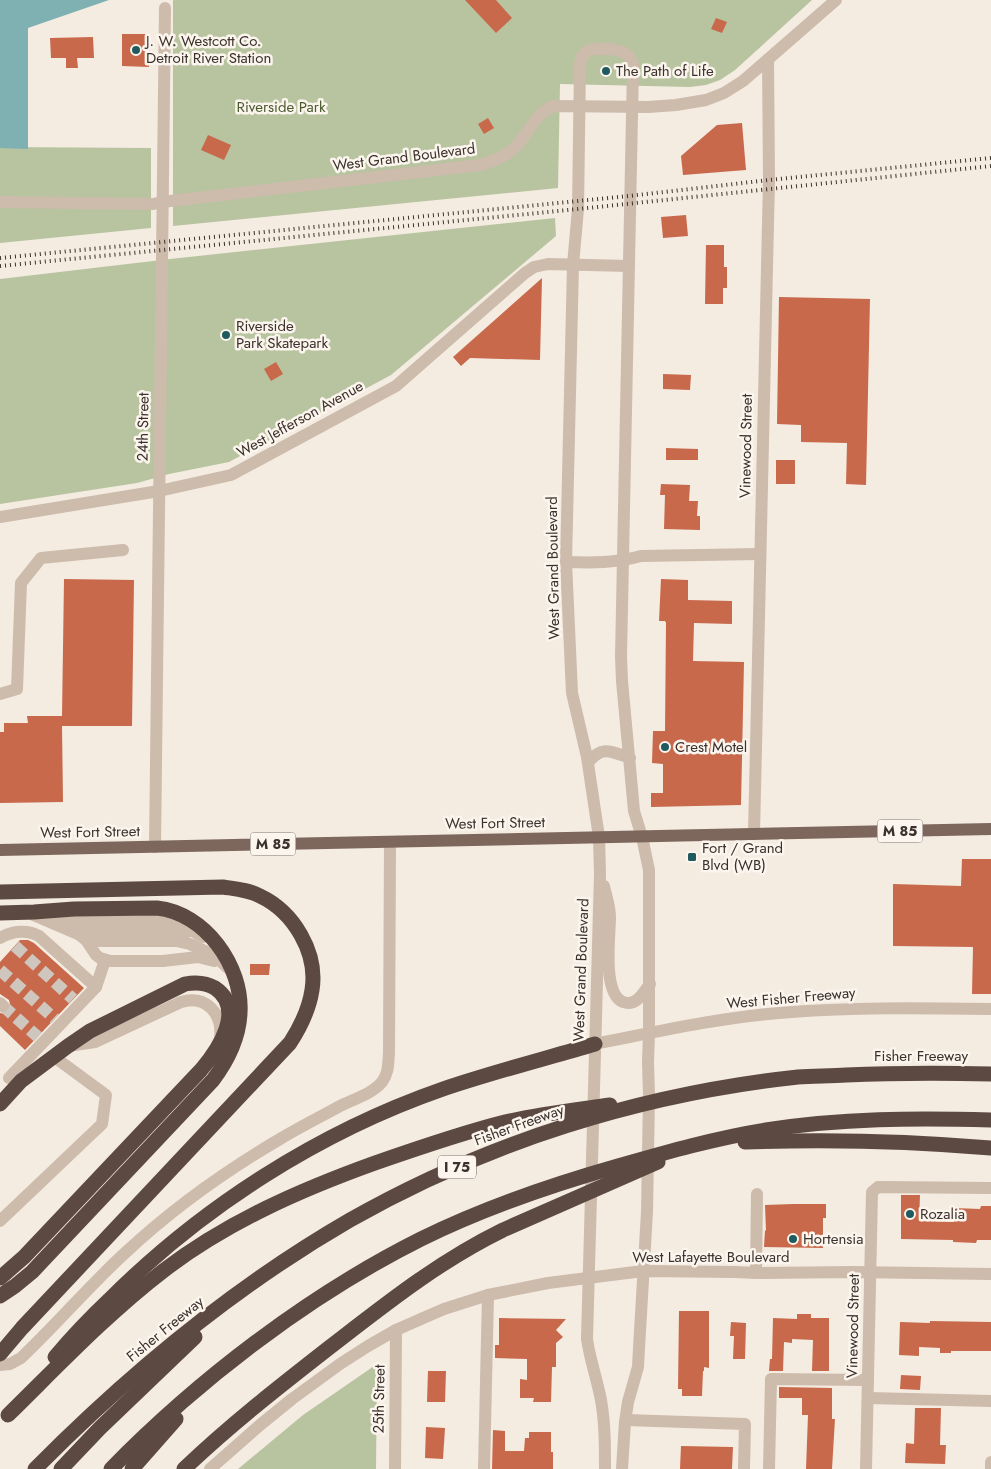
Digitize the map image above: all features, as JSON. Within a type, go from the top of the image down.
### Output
[{"type":"highway","points":[[0,892],[223,888],[243,890],[260,895],[285,914],[298,928],[307,950],[312,972],[313,988],[305,1018],[290,1043],[228,1107],[0,1354]]},
{"type":"highway","points":[[0,913],[74,909],[163,909],[186,918],[201,928],[215,942],[224,956],[236,984],[240,1000],[239,1024],[233,1045],[222,1068],[213,1080],[92,1196],[0,1278]]},
{"type":"highway","points":[[0,1104],[10,1078],[53,1056],[90,1032],[185,984],[197,982],[207,984],[221,993],[227,1002],[230,1013],[229,1019],[215,1053],[92,1196],[32,1272],[0,1296]]},
{"type":"highway","points":[[4,1419],[72,1337],[127,1282],[182,1234],[247,1188],[319,1144],[356,1124],[393,1108],[442,1089],[492,1073],[595,1044]]},
{"type":"highway","name":"Fisher Freeway","points":[[35,1469],[68,1436],[141,1370],[250,1284],[351,1220],[403,1192],[457,1167],[569,1125],[683,1095],[802,1077],[896,1073],[990,1074]]},
{"type":"highway","points":[[4,1419],[87,1338],[162,1271],[223,1231],[288,1197],[422,1147],[504,1123],[549,1113],[683,1095]]},
{"type":"highway","points":[[111,1469],[146,1434],[217,1373],[316,1300],[367,1268],[423,1239],[481,1213],[548,1187],[670,1150],[766,1130],[859,1120],[904,1118],[991,1120]]},
{"type":"highway","points":[[184,1469],[219,1437],[310,1363],[393,1298],[452,1257],[503,1230],[698,1144],[762,1141],[881,1141],[952,1144],[991,1148]]},
{"type":"highway","points":[[61,1469],[114,1414],[250,1284]]},
{"type":"highway","points":[[132,1469],[217,1373]]},
{"type":"main road","name":"West Fort Street","points":[[0,850],[991,829]]},
{"type":"street","points":[[622,1469],[628,1402],[638,1367],[647,1212],[648,1062],[650,1033],[649,870],[634,811],[622,681],[632,107],[632,60],[627,54],[616,49],[593,49],[582,56],[580,64],[579,106],[632,107],[676,105],[706,100],[724,93],[743,81],[836,0]]},
{"type":"street","name":"24th Street","points":[[155,847],[165,8]]},
{"type":"street","name":"Vinewood Street","points":[[754,834],[769,174],[768,60]]},
{"type":"street","name":"West Grand Boulevard","points":[[0,202],[153,204],[480,166],[503,157],[512,150],[544,110],[552,106],[579,106],[578,209],[574,265],[566,562],[572,693],[588,763],[599,837],[600,874],[587,1339],[601,1400],[605,1429],[605,1469]]},
{"type":"street","name":"West Jefferson Avenue","points":[[0,517],[159,491],[231,475],[396,386],[534,267],[548,264],[629,266]]},
{"type":"street","points":[[0,694],[17,689],[22,583],[41,558],[123,550]]},
{"type":"street","points":[[566,562],[600,563],[641,556],[760,554]]},
{"type":"street","points":[[588,763],[593,756],[602,751],[630,758]]},
{"type":"street","points":[[0,1365],[10,1364],[21,1358],[124,1254],[167,1217],[246,1160],[316,1118],[370,1092],[383,1080],[388,1067],[389,1053],[390,842]]},
{"type":"street","points":[[600,874],[610,914],[610,976],[612,990],[618,999],[631,1003],[639,998],[650,984]]},
{"type":"street","points":[[24,913],[65,928],[84,938],[96,955],[105,960],[163,961],[204,958],[223,966],[236,984]]},
{"type":"street","points":[[40,918],[51,920],[164,920],[186,927],[207,940],[224,956]]},
{"type":"street","points":[[65,928],[76,930],[179,930],[197,936],[224,956]]},
{"type":"street","points":[[2,937],[23,931],[32,932],[39,936],[96,987]]},
{"type":"street","points":[[77,934],[94,941],[176,941],[190,944],[215,956],[227,966],[236,984]]},
{"type":"street","points":[[2,937],[15,946]]},
{"type":"street","points":[[10,1078],[41,1040],[76,1002],[96,987],[105,960]]},
{"type":"street","name":"West Fisher Freeway","points":[[595,1044],[728,1019],[777,1013],[867,1009],[991,1009]]},
{"type":"street","points":[[0,1221],[102,1124],[106,1095],[53,1056]]},
{"type":"street","name":"Vinewood Street","points":[[866,1469],[872,1192],[878,1187],[991,1188]]},
{"type":"street","points":[[756,1274],[758,1194]]},
{"type":"street","name":"West Lafayette Boulevard","points":[[210,1469],[260,1425],[340,1364],[368,1346],[396,1330],[444,1309],[488,1295],[548,1284],[643,1271],[756,1274],[991,1274]]},
{"type":"street","points":[[484,1469],[488,1295]]},
{"type":"street","name":"25th Street","points":[[395,1469],[396,1330]]},
{"type":"street","points":[[769,1469],[771,1379],[868,1380]]},
{"type":"street","points":[[868,1398],[991,1401]]},
{"type":"street","points":[[626,1420],[745,1424],[744,1469]]},
{"type":"street","points":[[991,1462],[991,1469]]},
{"type":"green space","name":"Riverside Park","points":[[173,0],[812,0],[735,70],[720,80],[706,85],[690,87],[560,84],[558,188],[173,226]]},
{"type":"green space","points":[[0,147],[151,148],[151,228],[0,243]]},
{"type":"green space","points":[[555,218],[556,236],[391,375],[229,462],[169,474],[137,483],[0,504],[0,279]]},
{"type":"green space","points":[[377,1364],[376,1469],[238,1469],[303,1415]]},
{"type":"water","points":[[0,0],[109,0],[28,28],[28,149],[0,148]]},
{"type":"building","points":[[465,0],[496,0],[512,18],[496,33]]},
{"type":"building","points":[[716,18],[727,22],[722,33],[711,29]]},
{"type":"building","name":"J. W. Westcott Co. Detroit River Station","points":[[122,34],[150,34],[149,67],[122,66]]},
{"type":"building","points":[[93,37],[94,58],[77,58],[78,68],[66,68],[66,58],[51,58],[50,38]]},
{"type":"building","points":[[488,118],[494,128],[484,134],[478,124]]},
{"type":"building","points":[[742,123],[746,170],[683,175],[681,156],[717,125]]},
{"type":"building","points":[[208,135],[231,145],[224,160],[201,150]]},
{"type":"building","points":[[686,215],[688,236],[663,238],[661,217]]},
{"type":"building","points":[[706,245],[724,245],[724,267],[727,267],[727,288],[723,288],[723,304],[705,304]]},
{"type":"building","points":[[542,278],[540,360],[470,358],[461,366],[453,357]]},
{"type":"building","points":[[779,297],[870,299],[866,485],[846,484],[847,443],[801,442],[801,425],[777,424]]},
{"type":"building","points":[[276,362],[283,374],[271,381],[264,369]]},
{"type":"building","points":[[663,374],[691,375],[690,390],[663,389]]},
{"type":"building","points":[[666,448],[698,449],[698,460],[666,460]]},
{"type":"building","points":[[776,460],[795,460],[795,484],[776,484]]},
{"type":"building","points":[[661,484],[690,485],[689,501],[698,501],[697,516],[700,516],[700,530],[664,529],[665,495],[660,495]]},
{"type":"building","points":[[64,579],[134,580],[132,726],[62,726],[63,802],[0,803],[0,732],[4,732],[4,723],[28,723],[27,716],[62,716]]},
{"type":"building","points":[[661,579],[688,580],[688,600],[732,601],[732,624],[694,623],[693,661],[744,662],[741,805],[651,807],[651,793],[663,793],[663,764],[652,763],[653,731],[665,731],[666,623],[665,621],[659,621]]},
{"type":"building","points":[[962,859],[991,859],[991,994],[972,994],[973,947],[893,946],[893,884],[961,886]]},
{"type":"building","points":[[20,940],[28,940],[34,943],[84,988],[25,1050],[0,1026],[0,1013],[6,1014],[11,1008],[9,1000],[0,994],[0,962]]},
{"type":"building","points":[[250,964],[270,964],[269,975],[250,975]]},
{"type":"building","points":[[901,1195],[920,1195],[919,1221],[954,1222],[954,1208],[980,1209],[981,1206],[991,1206],[991,1240],[977,1240],[976,1243],[953,1242],[953,1240],[901,1239]]},
{"type":"building","points":[[826,1204],[826,1218],[823,1218],[823,1248],[764,1247],[766,1231],[765,1205]]},
{"type":"building","points":[[679,1311],[709,1311],[709,1368],[704,1367],[703,1371],[702,1396],[682,1396],[682,1389],[678,1389]]},
{"type":"building","points":[[797,1314],[811,1314],[811,1318],[829,1318],[829,1371],[812,1371],[813,1340],[792,1339],[792,1343],[784,1342],[783,1371],[769,1371],[770,1359],[772,1359],[773,1318],[797,1319]]},
{"type":"building","points":[[499,1318],[566,1319],[556,1330],[563,1337],[556,1343],[556,1367],[552,1367],[551,1402],[533,1402],[534,1398],[520,1398],[520,1379],[527,1380],[527,1359],[495,1358],[495,1345],[499,1345]]},
{"type":"building","points":[[930,1321],[991,1322],[991,1351],[951,1351],[951,1353],[940,1353],[940,1348],[919,1347],[919,1356],[899,1355],[900,1322],[930,1323]]},
{"type":"building","points":[[731,1322],[746,1323],[745,1359],[733,1359],[734,1336],[730,1336]]},
{"type":"building","points":[[428,1371],[446,1371],[445,1402],[427,1402]]},
{"type":"building","points":[[901,1375],[921,1376],[920,1390],[900,1389]]},
{"type":"building","points":[[779,1387],[832,1388],[832,1419],[835,1419],[832,1469],[806,1469],[808,1415],[802,1415],[802,1398],[779,1398]]},
{"type":"building","points":[[915,1408],[941,1408],[940,1445],[946,1445],[945,1464],[905,1463],[906,1443],[914,1444]]},
{"type":"building","points":[[426,1427],[445,1428],[443,1459],[425,1458]]},
{"type":"building","points":[[493,1430],[505,1431],[505,1451],[524,1451],[525,1438],[529,1438],[529,1432],[551,1432],[553,1469],[492,1469]]},
{"type":"building","points":[[681,1446],[733,1447],[732,1469],[680,1469]]},
{"type":"tunnel","points":[[15,946],[73,999]]},
{"type":"tunnel","points":[[0,970],[55,1019]]},
{"type":"tunnel","points":[[3,1006],[38,1037]]},
{"type":"railway","points":[[0,258],[991,158]]},
{"type":"railway","points":[[0,266],[991,166]]},
{"type":"place","name":"J. W. Westcott Co. Detroit River Station","points":[[136,50]]},
{"type":"place","name":"The Path of Life","points":[[606,71]]},
{"type":"place","name":"Riverside Park Skatepark","points":[[226,335]]},
{"type":"place","name":"Crest Motel","points":[[665,747]]},
{"type":"place","name":"Fort / Grand Blvd (WB)","points":[[692,857]]},
{"type":"place","name":"Rozalia","points":[[910,1214]]},
{"type":"place","name":"Hortensia","points":[[793,1239]]}]
